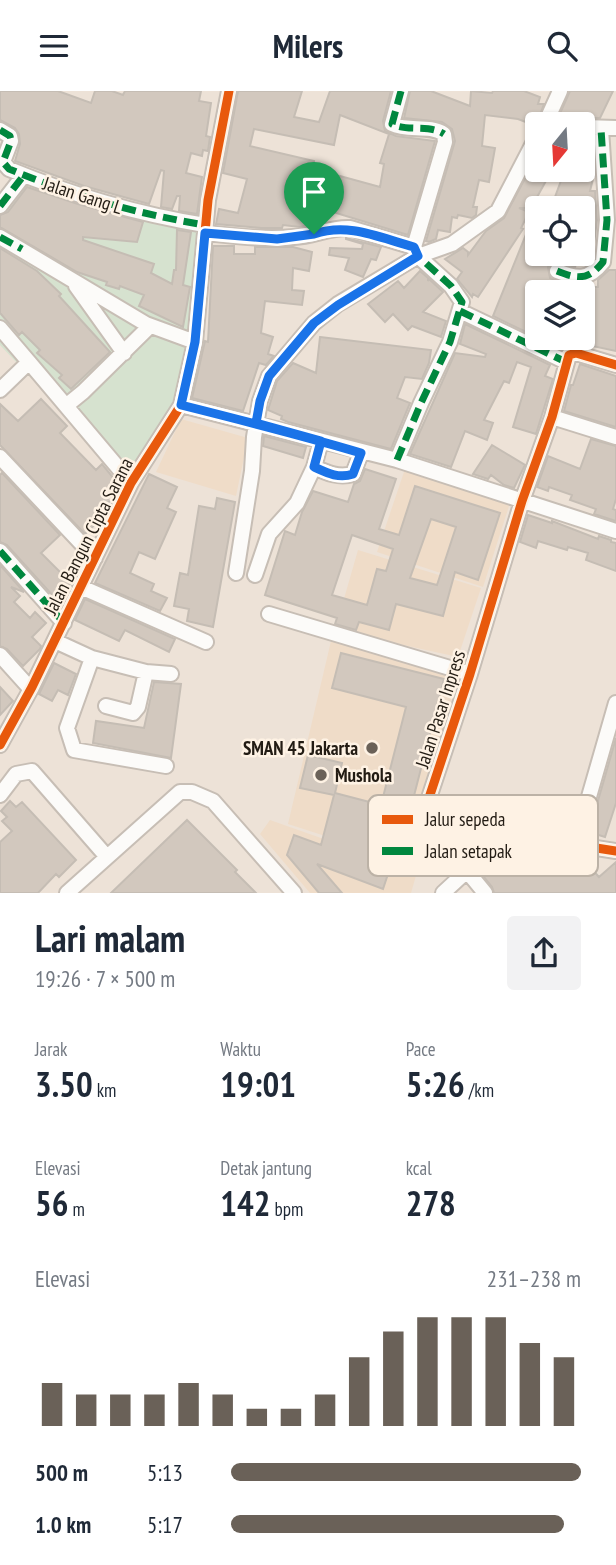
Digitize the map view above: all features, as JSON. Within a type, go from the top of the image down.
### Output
[{"type":"street","name":"Jalan Bangun Cipta Sarana","points":[[1,741],[32,687],[131,483],[181,405],[195,342],[205,229],[229,91]]},
{"type":"street","points":[[401,91],[391,124],[401,128],[437,129],[444,134],[445,142],[416,251]]},
{"type":"street","points":[[554,112],[560,91]]},
{"type":"street","points":[[556,271],[577,279],[583,278],[603,262],[607,220],[609,128]]},
{"type":"street","name":"Jalan Gang L","points":[[0,130],[10,136],[4,162],[9,169],[60,190],[97,198],[132,212],[205,229],[277,239],[350,228],[416,251]]},
{"type":"street","points":[[236,573],[252,471],[256,423],[269,376],[314,323],[338,305],[416,251],[452,244],[498,211],[525,159]]},
{"type":"street","points":[[0,206],[24,175]]},
{"type":"street","points":[[0,237],[150,326],[195,342]]},
{"type":"street","points":[[397,460],[450,342],[461,302],[451,286],[416,251]]},
{"type":"street","points":[[71,279],[124,353]]},
{"type":"street","points":[[460,311],[566,362],[572,353],[616,365]]},
{"type":"street","points":[[67,405],[150,326]]},
{"type":"street","points":[[0,328],[131,483]]},
{"type":"street","points":[[0,390],[29,362]]},
{"type":"street","name":"Jalan Pasar Inpress","points":[[430,795],[522,501],[552,417],[566,362]]},
{"type":"street","points":[[181,405],[397,460],[616,531]]},
{"type":"street","points":[[552,417],[616,437]]},
{"type":"street","points":[[255,575],[269,534],[297,503],[314,467],[321,441]]},
{"type":"street","points":[[314,467],[337,476],[353,474],[361,453]]},
{"type":"street","points":[[0,457],[94,558]]},
{"type":"street","points":[[0,551],[64,623]]},
{"type":"street","points":[[80,587],[206,642]]},
{"type":"street","points":[[269,614],[470,674]]},
{"type":"street","points":[[55,641],[92,658],[146,672],[171,674]]},
{"type":"street","points":[[0,655],[27,685],[32,687]]},
{"type":"street","points":[[92,658],[67,728],[74,750],[166,766]]},
{"type":"street","points":[[106,706],[133,713],[138,708],[146,672]]},
{"type":"street","points":[[590,795],[616,703]]},
{"type":"street","points":[[0,795],[16,774],[32,771],[107,857]]},
{"type":"street","points":[[67,893],[180,792],[192,792],[213,801],[294,893]]},
{"type":"street","name":"Jalan Pasar Inpress","points":[[598,848],[616,851]]},
{"type":"street","points":[[443,893],[462,876]]},
{"type":"street","points":[[471,876],[485,893]]},
{"type":"shaded area","points":[[181,419],[248,438],[236,496],[156,472]]},
{"type":"shaded area","points":[[405,469],[510,503],[483,587],[377,552]]},
{"type":"shaded area","points":[[358,550],[481,588],[458,657],[335,630]]},
{"type":"shaded area","name":"SMAN 45 Jakarta","points":[[331,641],[458,673],[427,795],[368,795],[368,850],[288,824]]},
{"type":"shaded area","points":[[270,820],[368,855],[368,876],[416,876],[411,893],[310,893],[260,834]]},
{"type":"green space","points":[[21,180],[191,226],[205,233],[181,405],[131,483],[0,345],[0,223]]},
{"type":"building","points":[[0,91],[58,91],[91,103],[95,91],[112,91],[123,95],[125,91],[201,91],[199,101],[211,103],[206,136],[210,137],[208,151],[203,150],[202,156],[191,153],[186,173],[202,177],[197,214],[179,211],[180,196],[177,196],[172,209],[161,207],[164,171],[161,170],[149,204],[84,186],[15,161],[20,144],[19,134],[15,128],[0,120]]},
{"type":"building","points":[[238,91],[302,91],[294,117],[319,122],[330,91],[391,91],[383,121],[385,131],[396,136],[435,141],[408,235],[320,208],[316,223],[300,227],[283,225],[282,228],[261,228],[216,224],[219,209],[238,213],[247,179],[223,173]],"holes":[[[340,115],[389,134],[380,163],[384,164],[380,187],[340,176],[338,185],[310,178],[314,161],[250,146],[254,129],[334,145]]]},
{"type":"building","points":[[410,91],[431,91],[470,106],[471,91],[524,91],[540,97],[538,104],[544,104],[541,112],[525,112],[525,122],[485,115],[482,146],[495,148],[489,182],[479,180],[473,207],[477,207],[476,215],[472,218],[458,215],[457,218],[452,217],[450,232],[438,230],[436,239],[429,242],[426,241],[455,141],[452,129],[442,122],[404,118]]},
{"type":"building","points":[[570,91],[613,91],[600,118],[595,118],[595,112],[561,112]]},
{"type":"building","points":[[525,179],[525,182],[545,182],[538,196],[525,196],[525,208],[519,208],[525,210],[523,229],[478,297],[473,294],[472,297],[457,279],[462,272],[445,259],[463,248],[468,255],[486,231],[504,218]]},
{"type":"building","points":[[561,182],[592,182],[590,191],[595,191],[597,220],[595,236],[595,196],[555,196]]},
{"type":"building","points":[[27,187],[143,222],[137,242],[83,237],[83,240],[154,264],[151,273],[172,284],[176,270],[177,230],[191,232],[183,285],[190,287],[183,327],[139,306],[144,295],[120,286],[119,289],[106,285],[107,282],[77,272],[0,227],[0,215],[8,212]]},
{"type":"building","points":[[525,237],[525,266],[549,266],[550,278],[555,280],[525,280],[525,332],[493,316]]},
{"type":"building","points":[[346,238],[381,247],[376,260],[371,259],[363,277],[345,270],[349,258],[329,255],[330,248],[362,249],[363,244]]},
{"type":"building","points":[[213,246],[234,246],[234,254],[255,254],[255,247],[293,247],[312,252],[309,271],[293,268],[292,290],[304,291],[302,305],[265,301],[261,333],[273,337],[268,354],[274,356],[266,365],[259,363],[243,411],[192,398],[205,341],[208,342]]},
{"type":"building","points":[[0,248],[37,271],[61,294],[59,296],[110,352],[71,389],[59,378],[62,375],[37,353],[40,350],[22,332],[19,335],[0,313]]},
{"type":"building","points":[[609,270],[616,270],[616,351],[595,347],[595,287],[598,287],[598,280]]},
{"type":"building","points":[[420,271],[443,292],[423,312],[446,321],[441,337],[412,326],[408,330],[393,314],[385,322],[368,304],[398,281],[404,288]]},
{"type":"building","points":[[465,324],[550,365],[545,376],[553,379],[536,434],[513,427],[531,367],[517,362],[509,383],[504,381],[484,420],[493,423],[487,440],[465,431],[451,467],[410,454],[455,353],[485,357],[486,354],[460,344]]},
{"type":"building","points":[[320,337],[431,350],[422,379],[405,377],[397,398],[410,403],[391,449],[288,422],[268,410],[277,381],[293,363],[316,373]]},
{"type":"building","points":[[580,364],[616,376],[616,427],[564,411]]},
{"type":"building","points":[[41,399],[67,426],[60,433],[96,470],[102,464],[119,485],[113,498],[97,513],[102,518],[85,534],[0,445],[0,404],[18,421]]},
{"type":"building","points":[[264,436],[306,447],[303,458],[263,446]]},
{"type":"building","points":[[591,439],[616,446],[616,499],[613,509],[616,510],[616,521],[594,514],[596,509],[570,500],[572,495],[549,487],[548,491],[537,487],[548,456],[580,469]]},
{"type":"building","points":[[492,445],[525,465],[514,488],[504,485],[491,475],[488,479],[473,474]]},
{"type":"building","points":[[365,469],[396,479],[379,529],[399,535],[415,486],[500,513],[478,580],[455,572],[443,616],[396,604],[389,630],[359,622],[356,630],[335,624],[337,618],[265,595],[285,531],[295,535],[302,512],[313,491],[348,502],[354,484],[360,481]],"holes":[[[431,519],[456,527],[437,585],[410,578]],[[352,535],[393,549],[386,571],[377,569],[367,605],[332,595]]]},
{"type":"building","points":[[2,473],[60,535],[41,553],[71,583],[55,598],[7,545],[0,542]]},
{"type":"building","points":[[149,474],[177,487],[167,508],[176,512],[155,559],[139,552],[130,573],[154,584],[151,591],[167,598],[160,611],[95,583]]},
{"type":"building","points":[[217,498],[235,502],[213,627],[187,621],[189,609],[174,606],[180,573],[188,575],[199,506],[215,509]]},
{"type":"building","points":[[528,515],[616,543],[616,571],[586,560],[588,553],[538,541],[536,548],[520,542]]},
{"type":"building","points":[[0,565],[24,592],[11,587],[20,596],[14,602],[30,618],[35,612],[46,623],[32,637],[41,646],[40,649],[23,666],[7,649],[0,646]]},
{"type":"building","points":[[85,599],[175,639],[169,652],[125,630],[119,641],[75,620]]},
{"type":"building","points":[[341,653],[444,679],[414,795],[384,795],[406,707],[332,688]]},
{"type":"building","points":[[54,663],[76,674],[68,695],[58,690],[52,701],[39,694]]},
{"type":"building","points":[[154,682],[181,684],[171,758],[93,743],[96,721],[144,728]]},
{"type":"building","points":[[0,687],[13,701],[0,715]]},
{"type":"building","points":[[616,738],[616,803],[605,837],[598,835],[598,801]]},
{"type":"building","points":[[308,755],[342,763],[335,793],[368,802],[368,876],[387,876],[383,889],[317,864],[342,893],[319,893],[287,855],[294,835],[321,845],[334,795],[300,788]]},
{"type":"building","points":[[10,801],[16,807],[22,802],[76,860],[59,877],[56,874],[38,893],[0,893],[0,842],[12,831],[2,821],[7,817],[1,811]]},
{"type":"building","points":[[187,820],[256,893],[111,893]]},
{"type":"building","points":[[616,862],[616,893],[494,893],[483,876],[599,877]]},
{"type":"marked path","points":[[401,91],[392,124],[405,128],[432,129],[444,134]]},
{"type":"marked path","points":[[557,271],[582,277],[592,273],[603,262],[607,220],[601,129]]},
{"type":"marked path","points":[[0,130],[10,136],[11,141],[3,162],[9,169],[105,203],[205,225]]},
{"type":"marked path","points":[[0,206],[24,175]]},
{"type":"marked path","points":[[205,233],[283,238],[350,228],[414,247]]},
{"type":"marked path","points":[[0,237],[22,249]]},
{"type":"marked path","points":[[397,460],[450,342],[462,302],[451,286],[418,256]]},
{"type":"marked path","points":[[460,311],[566,362]]},
{"type":"marked path","points":[[0,551],[64,623]]},
{"type":"cycle path","points":[[0,745],[32,687],[131,483],[181,405],[195,342],[208,200],[229,91]]},
{"type":"cycle path","points":[[430,795],[522,501],[552,417],[569,355],[576,353],[616,365]]},
{"type":"cycle path","points":[[598,848],[616,851]]},
{"type":"place","name":"SMAN 45 Jakarta","points":[[372,748]]},
{"type":"place","name":"Mushola","points":[[321,775]]},
{"type":"route","points":[[314,234],[277,239],[205,233],[195,342],[181,405],[256,423],[321,441],[361,453],[353,474],[346,476],[337,476],[314,467],[321,441],[256,423],[260,401],[269,376],[314,323],[338,305],[418,256],[414,247],[350,228],[314,234]]}]
